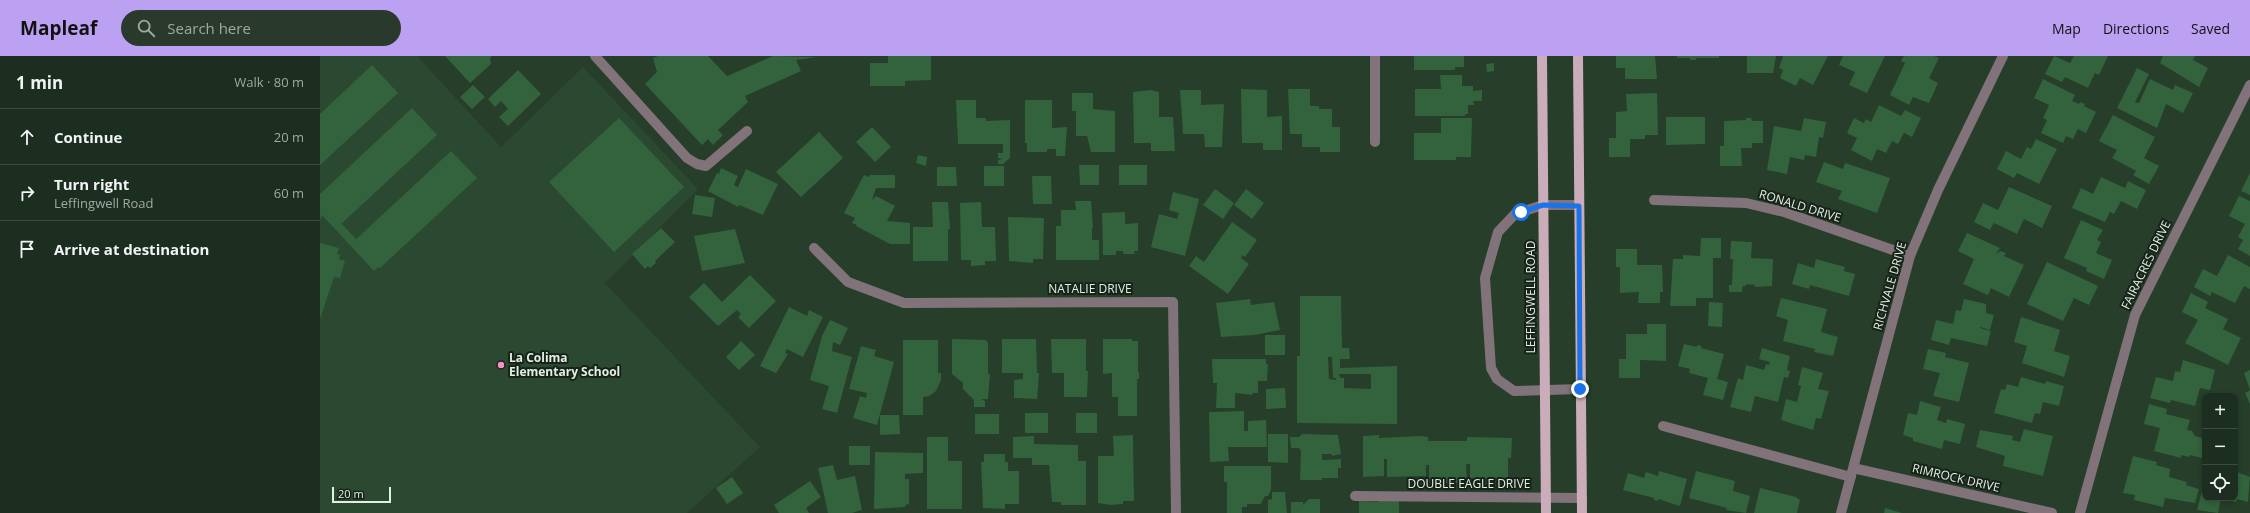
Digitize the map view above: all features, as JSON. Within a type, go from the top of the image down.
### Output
[{"type":"main road","name":"LEFFINGWELL ROAD","points":[[1542,56],[1546,513]]},
{"type":"main road","points":[[1578,56],[1582,513]]},
{"type":"street","points":[[595,56],[687,158],[697,164],[706,166],[747,131]]},
{"type":"street","points":[[1375,56],[1375,142]]},
{"type":"street","name":"RICHVALE DRIVE","points":[[1841,513],[1910,256],[1938,190],[2004,56]]},
{"type":"street","name":"FAIRACRES DRIVE","points":[[2080,513],[2135,315],[2250,85]]},
{"type":"street","name":"RONALD DRIVE","points":[[1654,200],[1746,203],[1784,212],[1910,256]]},
{"type":"street","points":[[1579,206],[1543,205],[1515,214],[1498,232],[1485,278],[1491,368],[1497,379],[1514,391],[1580,389]]},
{"type":"street","name":"NATALIE DRIVE","points":[[814,248],[848,282],[904,303],[1173,302],[1176,513]]},
{"type":"street","name":"RIMROCK DRIVE","points":[[1663,426],[1852,473],[2052,513]]},
{"type":"street","name":"DOUBLE EAGLE DRIVE","points":[[1355,496],[1582,498]]},
{"type":"shaded area","name":"La Colima Elementary School","points":[[320,56],[417,56],[501,147],[583,67],[698,189],[605,283],[760,447],[687,513],[320,513]]},
{"type":"building","points":[[445,56],[492,56],[490,58],[491,64],[470,83]]},
{"type":"building","points":[[658,56],[708,56],[727,76],[773,56],[817,57],[796,60],[801,71],[745,96],[748,102],[718,130],[723,135],[713,145],[708,139],[702,145],[645,84],[657,72],[653,58]]},
{"type":"building","points":[[888,56],[931,56],[931,80],[905,81],[905,86],[870,86],[870,63],[888,63]]},
{"type":"building","points":[[1414,56],[1464,56],[1464,67],[1455,67],[1455,70],[1414,70]]},
{"type":"building","points":[[1616,56],[1655,56],[1657,79],[1625,79],[1625,68],[1616,68]]},
{"type":"building","points":[[1677,56],[1719,56],[1719,58],[1696,58],[1696,60],[1690,60],[1690,58],[1677,58]]},
{"type":"building","points":[[1747,56],[1776,56],[1773,73],[1747,73]]},
{"type":"building","points":[[1783,56],[1828,56],[1813,85],[1800,78],[1796,86],[1780,78],[1783,70],[1779,68]]},
{"type":"building","points":[[1843,56],[1885,56],[1867,93],[1849,85],[1855,72],[1839,65]]},
{"type":"building","points":[[1904,56],[1934,56],[1939,58],[1929,78],[1938,83],[1929,103],[1913,97],[1909,105],[1890,95],[1905,63],[1901,61]]},
{"type":"building","points":[[2054,56],[2070,63],[2074,56],[2108,56],[2099,75],[2095,73],[2088,88],[2065,77],[2062,82],[2045,74]]},
{"type":"building","points":[[2163,56],[2195,56],[2193,60],[2208,68],[2199,87],[2160,63]]},
{"type":"building","points":[[1494,63],[1494,71],[1487,72],[1486,64]]},
{"type":"building","points":[[372,65],[398,93],[320,165],[320,114]]},
{"type":"building","points":[[2137,68],[2149,74],[2135,102],[2139,103],[2150,79],[2173,90],[2175,85],[2193,93],[2183,113],[2166,104],[2157,128],[2117,108]]},
{"type":"building","points":[[518,70],[541,94],[508,126],[499,117],[508,109],[501,101],[495,107],[488,99]]},
{"type":"building","points":[[1440,75],[1462,75],[1462,86],[1473,86],[1473,91],[1482,90],[1482,101],[1473,101],[1474,105],[1468,105],[1468,114],[1465,114],[1465,116],[1415,116],[1415,89],[1441,89]]},
{"type":"building","points":[[2043,79],[2075,95],[2072,101],[2079,104],[2080,102],[2085,104],[2084,106],[2096,112],[2086,133],[2078,129],[2073,139],[2066,136],[2063,143],[2041,133],[2047,120],[2043,118],[2049,105],[2034,98]]},
{"type":"building","points":[[473,85],[485,97],[472,109],[460,97]]},
{"type":"building","points":[[1241,89],[1267,90],[1267,117],[1282,116],[1282,150],[1263,150],[1263,143],[1242,143]]},
{"type":"building","points":[[1288,89],[1310,89],[1310,106],[1319,106],[1319,109],[1332,109],[1332,127],[1340,127],[1340,152],[1320,152],[1320,147],[1302,147],[1302,134],[1290,134]]},
{"type":"building","points":[[1151,90],[1159,92],[1159,117],[1173,117],[1175,151],[1151,151],[1151,143],[1134,143],[1133,92]]},
{"type":"building","points":[[1180,90],[1201,90],[1201,105],[1224,104],[1222,147],[1205,147],[1204,134],[1183,134]]},
{"type":"building","points":[[1072,93],[1093,93],[1093,109],[1115,111],[1115,152],[1091,152],[1087,136],[1076,136],[1076,111],[1072,111]]},
{"type":"building","points":[[1657,93],[1658,135],[1645,135],[1645,139],[1630,139],[1630,157],[1609,157],[1609,138],[1616,138],[1616,112],[1627,111],[1626,94]]},
{"type":"building","points":[[956,100],[976,100],[976,118],[986,118],[986,121],[1010,120],[1010,158],[1003,164],[998,164],[998,160],[1003,159],[998,158],[998,153],[1003,153],[1003,144],[958,144]]},
{"type":"building","points":[[1025,100],[1052,100],[1052,128],[1067,127],[1065,156],[1056,156],[1056,149],[1047,149],[1047,152],[1027,152],[1027,143],[1025,143]]},
{"type":"building","points":[[1879,105],[1901,116],[1905,110],[1921,118],[1912,137],[1904,133],[1898,144],[1892,141],[1886,153],[1877,149],[1872,161],[1851,150],[1857,138],[1847,133],[1854,118],[1864,123],[1866,119],[1871,122]]},
{"type":"building","points":[[412,108],[437,135],[340,225],[342,224],[356,239],[353,242],[451,151],[477,178],[380,268],[378,267],[374,271],[322,215],[320,220],[320,194]]},
{"type":"building","points":[[2113,115],[2155,137],[2144,158],[2159,166],[2149,184],[2133,175],[2136,171],[2112,158],[2117,150],[2099,141]]},
{"type":"building","points":[[1666,117],[1705,117],[1705,144],[1666,145]]},
{"type":"building","points":[[619,118],[684,187],[614,252],[549,182]]},
{"type":"building","points":[[1441,118],[1472,118],[1471,157],[1456,157],[1456,160],[1414,160],[1414,133],[1441,133]]},
{"type":"building","points":[[1746,118],[1751,118],[1752,121],[1763,121],[1763,143],[1752,143],[1752,148],[1741,148],[1742,166],[1720,166],[1720,146],[1724,146],[1724,121],[1746,120]]},
{"type":"building","points":[[1804,118],[1826,122],[1823,138],[1819,137],[1816,157],[1805,155],[1804,160],[1790,157],[1787,174],[1767,170],[1774,126],[1801,131]]},
{"type":"building","points":[[872,127],[891,147],[875,162],[856,142]]},
{"type":"building","points":[[819,132],[843,158],[801,197],[776,172]]},
{"type":"building","points":[[2036,139],[2057,149],[2039,184],[2017,173],[2014,178],[1997,169],[2006,151],[2021,159],[2027,147],[2031,149]]},
{"type":"building","points":[[918,155],[927,157],[926,166],[916,163]]},
{"type":"building","points":[[1824,162],[1843,169],[1845,163],[1890,178],[1877,213],[1838,199],[1842,191],[1816,182]]},
{"type":"building","points":[[1079,165],[1099,165],[1099,185],[1080,185]]},
{"type":"building","points":[[1119,165],[1147,165],[1147,185],[1119,185]]},
{"type":"building","points":[[984,166],[1004,166],[1004,186],[984,186]]},
{"type":"building","points":[[937,167],[956,167],[957,186],[937,186]]},
{"type":"building","points":[[721,168],[738,176],[734,185],[738,187],[746,169],[778,184],[763,215],[739,205],[738,207],[708,191],[717,173],[719,174]]},
{"type":"building","points":[[2250,173],[2250,195],[2241,191]]},
{"type":"building","points":[[864,175],[869,177],[870,175],[895,175],[895,188],[876,188],[872,200],[876,196],[895,206],[887,221],[910,223],[910,244],[890,244],[856,226],[857,225],[852,223],[855,218],[844,213]]},
{"type":"building","points":[[1032,176],[1051,176],[1052,204],[1033,204]]},
{"type":"building","points":[[2101,177],[2125,188],[2128,181],[2146,190],[2137,209],[2121,201],[2114,214],[2110,212],[2105,222],[2072,208],[2081,188],[2093,194]]},
{"type":"building","points":[[2009,187],[2052,206],[2042,228],[2024,219],[2017,234],[1994,223],[1990,230],[1974,222],[1983,203],[1998,210]]},
{"type":"building","points":[[1215,189],[1234,203],[1223,219],[1203,205]]},
{"type":"building","points":[[1246,189],[1264,203],[1252,219],[1234,205]]},
{"type":"building","points":[[1173,192],[1199,199],[1185,256],[1151,247],[1159,214],[1177,219],[1179,213],[1169,210]]},
{"type":"building","points":[[695,195],[715,198],[712,217],[692,214]]},
{"type":"building","points":[[2239,196],[2250,201],[2250,256],[2238,249],[2243,240],[2238,237],[2245,224],[2229,216]]},
{"type":"building","points":[[1075,201],[1091,201],[1093,228],[1092,240],[1099,240],[1099,260],[1056,260],[1056,226],[1061,226],[1061,210],[1076,210]]},
{"type":"building","points":[[932,202],[948,202],[950,229],[948,229],[948,261],[913,261],[913,227],[933,227]]},
{"type":"building","points":[[981,202],[982,227],[995,227],[996,261],[985,261],[985,265],[971,266],[971,260],[961,260],[960,203]]},
{"type":"building","points":[[1125,212],[1125,224],[1138,223],[1138,251],[1134,251],[1135,254],[1123,254],[1123,251],[1116,251],[1116,255],[1103,255],[1102,213]]},
{"type":"building","points":[[1008,217],[1044,218],[1043,259],[1033,259],[1033,263],[1009,261]]},
{"type":"building","points":[[2081,220],[2103,230],[2097,240],[2101,242],[2096,253],[2112,260],[2104,279],[2086,271],[2087,268],[2064,258]]},
{"type":"building","points":[[1232,222],[1257,240],[1245,257],[1243,255],[1241,258],[1249,264],[1228,294],[1189,266],[1196,256],[1204,262]]},
{"type":"building","points":[[661,228],[675,242],[655,261],[656,263],[650,268],[648,266],[645,269],[632,254]]},
{"type":"building","points":[[735,229],[745,263],[702,271],[694,236]]},
{"type":"building","points":[[1967,233],[2000,248],[1996,254],[2000,251],[2006,253],[2004,256],[2024,265],[2009,297],[1991,288],[1988,295],[1963,284],[1974,259],[1958,251]]},
{"type":"building","points":[[1701,238],[1721,238],[1721,258],[1713,258],[1713,298],[1696,298],[1696,306],[1670,306],[1673,259],[1683,259],[1683,255],[1700,256]]},
{"type":"building","points":[[1731,241],[1752,242],[1751,258],[1773,259],[1772,286],[1755,287],[1755,285],[1746,284],[1746,286],[1743,286],[1742,292],[1729,292],[1729,285],[1732,285],[1733,259],[1730,259]]},
{"type":"building","points":[[320,243],[339,248],[337,254],[340,255],[339,259],[345,261],[340,278],[334,277],[320,319]]},
{"type":"building","points":[[1616,249],[1637,249],[1637,265],[1662,265],[1663,292],[1660,292],[1660,303],[1638,303],[1639,292],[1620,293],[1620,267],[1616,267]]},
{"type":"building","points":[[2228,255],[2250,267],[2250,289],[2244,286],[2235,303],[2212,292],[2210,296],[2194,287],[2203,269],[2217,276]]},
{"type":"building","points":[[1816,259],[1845,267],[1844,271],[1855,274],[1849,296],[1810,285],[1809,289],[1792,284],[1798,263],[1814,268]]},
{"type":"building","points":[[2047,262],[2098,286],[2089,305],[2074,298],[2063,321],[2027,304]]},
{"type":"building","points":[[750,275],[776,301],[749,328],[738,317],[741,314],[737,310],[718,326],[689,297],[704,283],[722,302]]},
{"type":"building","points":[[2191,293],[2208,302],[2205,308],[2228,319],[2223,329],[2241,338],[2228,365],[2185,343],[2198,320],[2182,312]]},
{"type":"building","points":[[1300,296],[1341,296],[1342,348],[1349,348],[1350,359],[1340,359],[1340,368],[1397,366],[1397,424],[1297,423],[1297,356],[1300,356]],"holes":[[[1328,357],[1332,357],[1333,378],[1336,378],[1336,380],[1329,379]],[[1339,374],[1371,374],[1371,389],[1344,388],[1344,378],[1340,378]]]},
{"type":"building","points":[[1781,298],[1827,309],[1821,332],[1838,337],[1833,356],[1814,352],[1815,349],[1783,341],[1788,320],[1776,316]]},
{"type":"building","points":[[1250,299],[1251,305],[1274,302],[1280,330],[1255,335],[1221,337],[1216,303]]},
{"type":"building","points":[[1964,299],[1986,304],[1986,313],[1994,315],[1990,330],[1980,327],[1991,331],[1987,346],[1951,338],[1949,345],[1931,340],[1936,320],[1953,324],[1956,310],[1961,311]]},
{"type":"building","points":[[1709,302],[1723,303],[1722,327],[1708,326]]},
{"type":"building","points":[[789,307],[807,316],[809,310],[823,317],[803,357],[787,349],[785,353],[788,354],[776,373],[760,366]]},
{"type":"building","points":[[2021,317],[2060,330],[2054,351],[2070,356],[2064,377],[2022,363],[2027,346],[2014,342]]},
{"type":"building","points":[[830,320],[848,328],[840,345],[833,342],[832,351],[852,357],[837,413],[822,409],[829,386],[810,380],[822,336]]},
{"type":"building","points":[[1647,324],[1666,324],[1666,361],[1640,360],[1640,378],[1619,378],[1619,359],[1626,359],[1626,334],[1647,334]]},
{"type":"building","points":[[1265,335],[1285,335],[1285,355],[1265,355]]},
{"type":"building","points":[[952,339],[986,340],[988,343],[988,374],[990,374],[988,399],[981,399],[985,401],[985,407],[974,407],[974,400],[963,389],[963,383],[952,374]]},
{"type":"building","points":[[1002,339],[1036,339],[1037,373],[1039,373],[1037,399],[1014,398],[1014,380],[1023,379],[1023,373],[1002,373]]},
{"type":"building","points":[[1051,339],[1086,339],[1086,371],[1088,371],[1087,397],[1064,397],[1064,373],[1052,373]]},
{"type":"building","points":[[1103,339],[1132,339],[1132,341],[1138,341],[1139,379],[1137,379],[1137,416],[1118,416],[1118,397],[1112,397],[1112,373],[1103,374]]},
{"type":"building","points":[[903,340],[938,340],[938,373],[941,373],[941,380],[936,391],[929,396],[923,397],[923,415],[903,415]]},
{"type":"building","points":[[741,341],[755,355],[739,370],[726,357]]},
{"type":"building","points":[[1684,344],[1697,347],[1697,345],[1702,346],[1701,348],[1724,354],[1717,379],[1728,382],[1723,400],[1703,395],[1708,378],[1689,373],[1690,369],[1678,366]]},
{"type":"building","points":[[861,346],[876,350],[874,356],[894,362],[877,425],[853,418],[860,396],[866,398],[867,393],[849,389]]},
{"type":"building","points":[[1762,348],[1790,356],[1787,370],[1790,371],[1788,378],[1784,377],[1778,402],[1755,396],[1751,412],[1730,407],[1738,378],[1743,380],[1746,365],[1764,370],[1766,364],[1769,365],[1770,362],[1759,359]]},
{"type":"building","points":[[1928,349],[1946,353],[1945,357],[1969,363],[1959,402],[1933,396],[1940,373],[1923,369]]},
{"type":"building","points":[[1212,359],[1266,359],[1266,364],[1268,364],[1267,381],[1258,381],[1258,393],[1252,393],[1253,395],[1235,393],[1235,408],[1216,408],[1217,383],[1213,383]]},
{"type":"building","points":[[2183,360],[2215,370],[2210,390],[2200,388],[2195,406],[2171,400],[2170,403],[2150,398],[2156,377],[2173,381],[2175,371],[2180,372]]},
{"type":"building","points":[[1802,367],[1823,373],[1818,389],[1829,391],[1821,419],[1816,418],[1813,430],[1781,420],[1786,399],[1797,402],[1801,386],[1798,385]]},
{"type":"building","points":[[2250,370],[2250,390],[2244,373]]},
{"type":"building","points":[[2021,377],[2045,384],[2046,381],[2064,386],[2059,406],[2043,402],[2040,414],[2035,413],[2032,423],[1994,413],[2001,389],[2005,390],[2007,384],[2018,387]]},
{"type":"building","points":[[1285,388],[1286,408],[1266,409],[1266,389]]},
{"type":"building","points":[[2250,390],[2250,404],[2245,393]]},
{"type":"building","points":[[1920,401],[1941,407],[1937,420],[1946,423],[1947,419],[1965,424],[1960,444],[1944,440],[1942,449],[1913,441],[1913,438],[1903,435],[1908,413],[1917,415]]},
{"type":"building","points":[[2149,404],[2167,409],[2166,414],[2190,420],[2187,430],[2192,431],[2195,436],[2202,438],[2202,458],[2190,455],[2189,457],[2181,455],[2181,458],[2154,451],[2160,428],[2144,424]]},
{"type":"building","points":[[1244,411],[1244,431],[1248,431],[1248,421],[1266,420],[1267,447],[1228,447],[1229,461],[1210,462],[1209,412]]},
{"type":"building","points":[[1025,413],[1048,413],[1048,433],[1025,433]]},
{"type":"building","points":[[1076,413],[1097,413],[1097,433],[1076,433]]},
{"type":"building","points":[[975,414],[999,414],[999,434],[975,434]]},
{"type":"building","points":[[880,415],[899,415],[900,434],[880,435]]},
{"type":"building","points":[[2024,429],[2053,436],[2043,476],[2003,466],[2005,456],[1976,447],[1980,430],[2013,436],[2012,440],[2020,442]]},
{"type":"building","points":[[1268,434],[1288,434],[1288,463],[1268,462]]},
{"type":"building","points":[[1302,434],[1338,435],[1341,454],[1332,456],[1332,454],[1322,454],[1322,460],[1341,459],[1341,468],[1338,468],[1338,478],[1300,480],[1301,451],[1299,448],[1291,448],[1290,437],[1299,437]]},
{"type":"building","points":[[1133,435],[1134,501],[1123,501],[1123,504],[1111,505],[1098,503],[1098,456],[1114,456],[1113,436]]},
{"type":"building","points":[[1379,435],[1379,438],[1420,436],[1428,437],[1428,441],[1467,441],[1467,437],[1512,438],[1511,458],[1508,458],[1508,478],[1470,478],[1470,464],[1466,464],[1467,483],[1429,483],[1429,465],[1426,465],[1426,476],[1387,477],[1387,459],[1384,459],[1384,476],[1363,477],[1363,436]]},
{"type":"building","points":[[1034,436],[1034,444],[1078,445],[1078,461],[1086,461],[1086,505],[1061,505],[1061,502],[1052,502],[1049,465],[1032,465],[1032,458],[1013,458],[1013,437]]},
{"type":"building","points":[[927,437],[948,437],[948,461],[962,461],[962,509],[927,509]]},
{"type":"building","points":[[849,446],[870,446],[870,465],[849,465]]},
{"type":"building","points":[[875,452],[923,453],[923,473],[905,474],[905,479],[909,479],[909,504],[905,505],[905,507],[874,509]]},
{"type":"building","points":[[984,454],[1005,454],[1005,462],[1008,462],[1008,471],[1019,471],[1019,504],[1005,504],[1005,509],[983,508],[981,462],[984,462]]},
{"type":"building","points":[[2133,456],[2157,462],[2156,465],[2170,469],[2169,477],[2187,482],[2186,485],[2199,489],[2195,503],[2165,498],[2163,507],[2134,500],[2135,495],[2123,493]]},
{"type":"building","points":[[833,465],[837,480],[855,476],[862,510],[852,513],[828,513],[818,468]]},
{"type":"building","points":[[1224,466],[1271,466],[1271,490],[1268,496],[1265,496],[1261,504],[1247,504],[1247,507],[1242,507],[1242,513],[1227,513],[1227,482],[1224,482]]},
{"type":"building","points":[[1659,471],[1687,479],[1680,506],[1658,499],[1658,501],[1654,500],[1654,498],[1623,490],[1628,473],[1644,478],[1646,472],[1658,476]]},
{"type":"building","points":[[1696,471],[1735,481],[1733,491],[1750,496],[1746,513],[1726,510],[1727,508],[1689,498]]},
{"type":"building","points":[[2238,472],[2250,477],[2248,502],[2238,499]]},
{"type":"building","points":[[732,477],[743,493],[727,504],[716,488]]},
{"type":"building","points":[[810,481],[821,497],[806,508],[809,513],[779,513],[774,505]]},
{"type":"building","points":[[1760,488],[1796,497],[1800,500],[1797,513],[1754,513]]},
{"type":"building","points":[[2202,491],[2202,501],[2220,501],[2218,513],[2197,510]]},
{"type":"building","points":[[1272,492],[1285,492],[1287,513],[1268,513],[1268,500],[1272,499]]},
{"type":"building","points":[[1378,498],[1399,498],[1399,513],[1359,513],[1359,501],[1378,502]]},
{"type":"building","points":[[1309,499],[1320,499],[1320,513],[1291,513],[1291,502],[1303,502],[1303,505]]},
{"type":"building","points":[[1885,508],[1902,513],[1884,513]]},
{"type":"place","name":"La Colima Elementary School","points":[[501,365]]},
{"type":"route","points":[[1521,212],[1543,205],[1579,206],[1580,389]]}]
